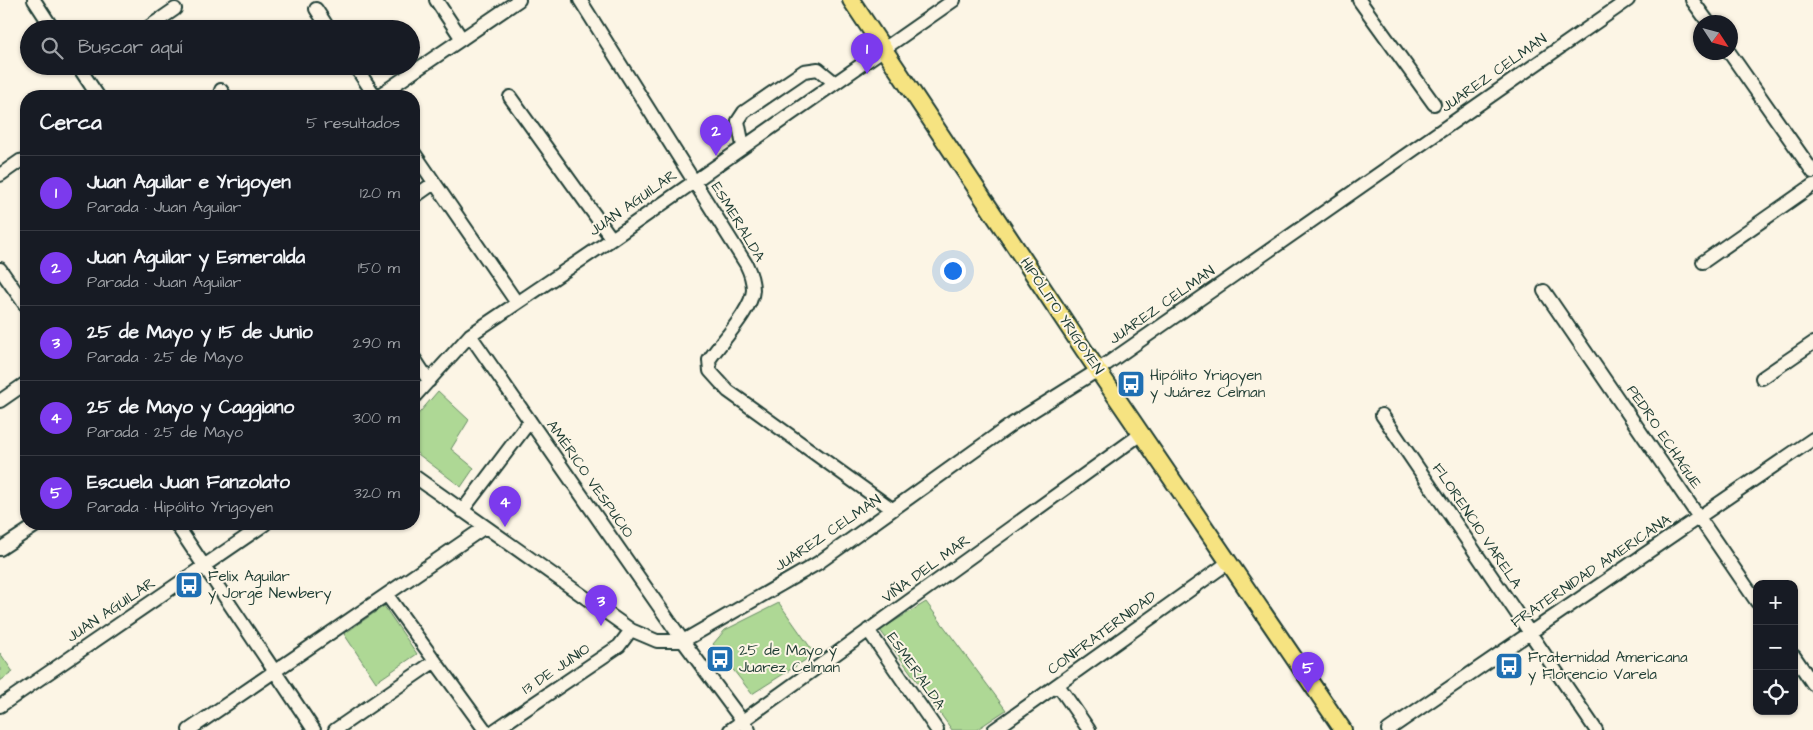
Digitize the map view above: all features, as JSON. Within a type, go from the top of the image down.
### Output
[{"type":"main road","name":"HIPÓLITO YRIGOYEN","points":[[851,0],[1141,434],[1343,730]]},
{"type":"street","points":[[34,0],[47,20]]},
{"type":"street","points":[[436,0],[462,39]]},
{"type":"street","points":[[420,67],[519,0]]},
{"type":"street","name":"ESMERALDA","points":[[580,0],[752,276],[753,292],[748,305],[709,360],[710,371],[728,391],[892,509]]},
{"type":"street","name":"JUAN AGUILAR","points":[[420,390],[470,335],[612,239],[954,0]]},
{"type":"street","points":[[1359,0],[1434,104]]},
{"type":"street","name":"JUAREZ CELMAN","points":[[683,641],[818,563],[1012,424],[1098,370],[1628,0]]},
{"type":"street","points":[[1692,0],[1703,15]]},
{"type":"street","points":[[159,20],[175,9]]},
{"type":"street","points":[[316,9],[323,20]]},
{"type":"street","points":[[1735,60],[1813,172]]},
{"type":"street","points":[[743,146],[738,121],[744,112],[804,71],[818,69],[835,83]]},
{"type":"street","points":[[88,75],[95,90]]},
{"type":"street","points":[[362,75],[373,90]]},
{"type":"street","points":[[386,90],[408,75]]},
{"type":"street","points":[[510,97],[612,239]]},
{"type":"street","points":[[0,175],[20,161]]},
{"type":"street","points":[[420,161],[516,303]]},
{"type":"street","points":[[420,193],[434,183]]},
{"type":"street","points":[[1704,262],[1813,185]]},
{"type":"street","points":[[0,269],[20,297]]},
{"type":"street","name":"PEDRO ECHAGUE","points":[[1544,291],[1753,596]]},
{"type":"street","name":"AMÉRICO VESPUCIO","points":[[470,335],[683,641],[746,725]]},
{"type":"street","points":[[1762,378],[1813,343]]},
{"type":"street","points":[[420,368],[428,381]]},
{"type":"street","points":[[0,401],[20,387]]},
{"type":"street","name":"FLORENCIO VARELA","points":[[1382,415],[1596,730]]},
{"type":"street","points":[[462,511],[530,421]]},
{"type":"street","name":"VIÑA DEL MAR","points":[[730,730],[746,725],[868,630],[1141,434]]},
{"type":"street","name":"FRATERNIDAD AMERICANA","points":[[1388,730],[1813,439]]},
{"type":"street","points":[[420,480],[631,630],[657,641],[683,641]]},
{"type":"street","points":[[189,730],[485,527]]},
{"type":"street","points":[[0,549],[29,530]]},
{"type":"street","points":[[180,530],[314,730]]},
{"type":"street","name":"JUAN AGUILAR","points":[[0,706],[256,530]]},
{"type":"street","name":"CONFRATERNIDAD","points":[[994,730],[1229,562]]},
{"type":"street","points":[[387,595],[485,730]]},
{"type":"street","name":"13 DE JUNIO","points":[[495,730],[620,646],[631,630]]},
{"type":"street","name":"ESMERALDA","points":[[868,630],[937,730]]},
{"type":"street","points":[[335,730],[435,661]]},
{"type":"street","points":[[1798,662],[1813,684]]},
{"type":"street","points":[[1058,685],[1089,730]]},
{"type":"green space","points":[[438,391],[469,420],[451,449],[474,468],[461,487],[420,456],[420,412]]},
{"type":"green space","points":[[926,602],[1006,710],[976,730],[952,730],[880,630]]},
{"type":"green space","points":[[779,603],[815,654],[752,694],[713,644],[725,630]]},
{"type":"green space","points":[[384,606],[417,654],[376,682],[344,634]]},
{"type":"green space","points":[[0,653],[13,672],[0,681]]},
{"type":"place","name":"Juan Aguilar e Yrigoyen","points":[[867,74]]},
{"type":"place","name":"Juan Aguilar y Esmeralda","points":[[716,156]]},
{"type":"place","name":"Hipólito Yrigoyen y Juárez Celman","points":[[1131,384]]},
{"type":"place","name":"25 de Mayo y Caggiano","points":[[505,527]]},
{"type":"place","name":"Felix Aguilar y Jorge Newbery","points":[[189,585]]},
{"type":"place","name":"25 de Mayo y 15 de Junio","points":[[601,626]]},
{"type":"place","name":"25 de Mayo y Juarez Celman","points":[[720,659]]},
{"type":"place","name":"Fraternidad Americana y Florencio Varela","points":[[1509,666]]},
{"type":"place","name":"Escuela Juan Fanzolato","points":[[1308,693]]}]
